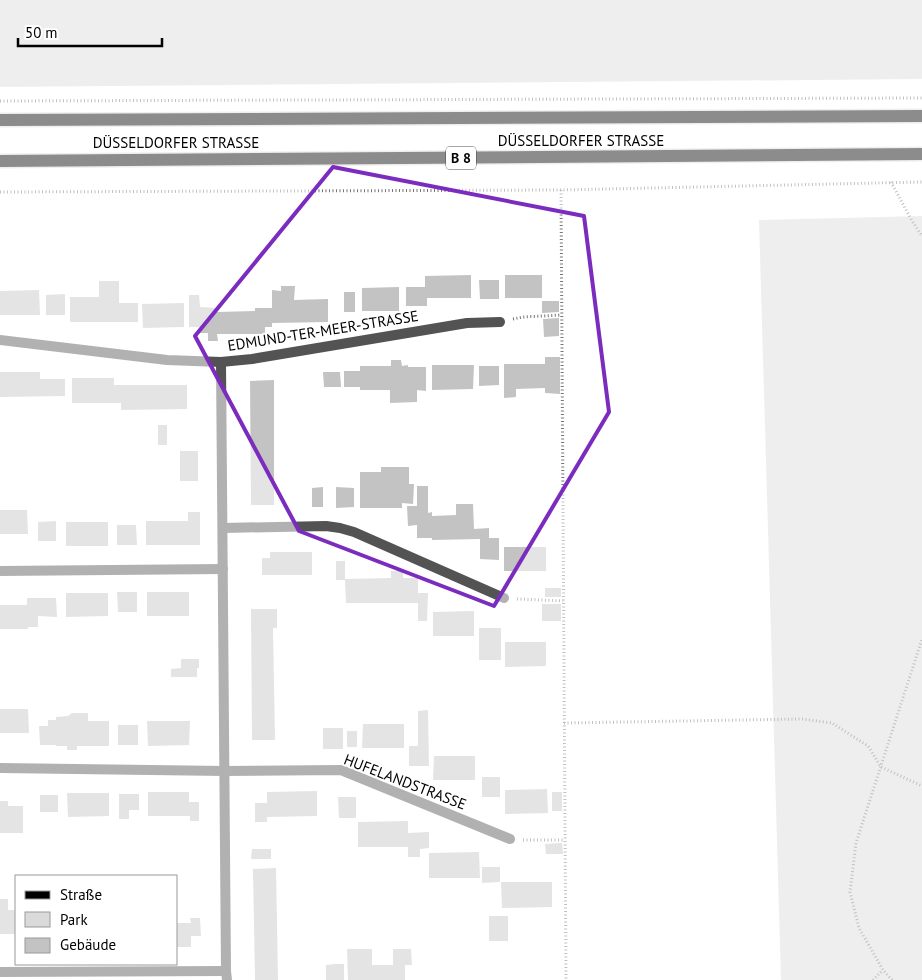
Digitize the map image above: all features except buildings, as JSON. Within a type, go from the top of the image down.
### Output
[{"type":"main road","name":"DÜSSELDORFER STRASSE","points":[[0,120],[922,116]]},
{"type":"main road","name":"DÜSSELDORFER STRASSE","points":[[0,161],[922,154]]},
{"type":"street","name":"EDMUND-TER-MEER-STRASSE","points":[[0,340],[167,360],[221,362],[252,359],[467,324],[500,322]]},
{"type":"street","points":[[0,972],[227,976],[221,362]]},
{"type":"street","points":[[223,528],[326,526],[340,528],[354,532],[504,598]]},
{"type":"street","points":[[0,571],[223,569]]},
{"type":"street","name":"HUFELANDSTRASSE","points":[[0,768],[225,771],[341,770],[510,839]]},
{"type":"path","points":[[0,101],[922,98]]},
{"type":"path","points":[[891,182],[922,236]]},
{"type":"path","points":[[0,192],[560,190],[922,182]]},
{"type":"path","points":[[560,190],[566,980]]},
{"type":"path","points":[[500,322],[523,317],[561,316]]},
{"type":"path","points":[[504,598],[563,601]]},
{"type":"path","points":[[892,980],[883,970],[860,928],[850,892],[856,842],[922,639]]},
{"type":"path","points":[[564,723],[802,720],[832,723],[868,746],[881,767],[922,786]]},
{"type":"path","points":[[510,839],[565,840]]},
{"type":"path","points":[[873,980],[883,970]]},
{"type":"highlighted area","points":[[333,167],[584,216],[609,412],[494,606],[299,531],[195,336]]},
{"type":"green space","points":[[0,0],[922,0],[922,79],[0,87]]},
{"type":"green space","points":[[922,216],[922,980],[781,980],[759,220]]}]
